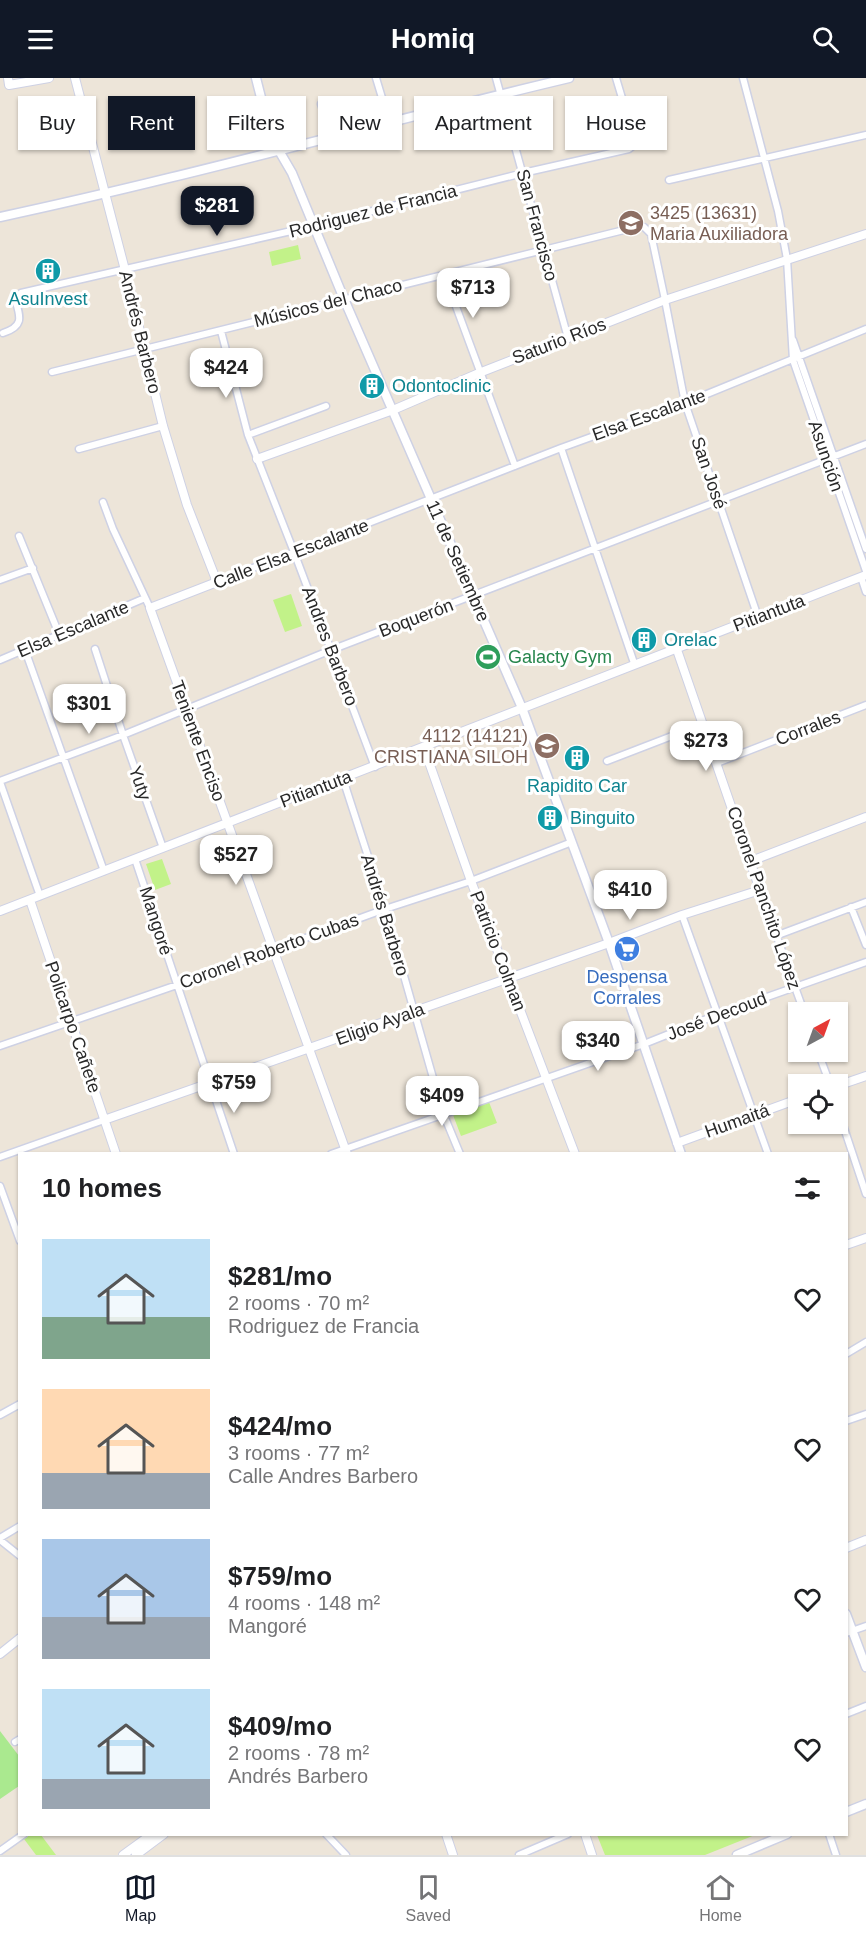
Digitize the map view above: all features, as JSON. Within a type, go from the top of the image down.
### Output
[{"type":"main road","name":"11 de Setiembre","points":[[256,78],[261,96]]},
{"type":"main road","points":[[402,118],[569,78]]},
{"type":"main road","points":[[0,217],[105,194],[278,150]]},
{"type":"main road","name":"11 de Setiembre","points":[[278,150],[292,173],[344,299],[522,708],[609,943],[680,1152]]},
{"type":"main road","points":[[849,1632],[866,1667]]},
{"type":"main road","points":[[848,1811],[866,1804]]},
{"type":"main road","points":[[737,1855],[782,1836]]},
{"type":"street","points":[[6,83],[49,78]]},
{"type":"street","name":"Andrés Barbero","points":[[75,78],[163,426],[187,505],[217,582]]},
{"type":"street","points":[[376,78],[381,96]]},
{"type":"street","name":"San Francisco","points":[[496,78],[568,338]]},
{"type":"street","name":"Rodriguez de Francia","points":[[3,333],[12,330],[20,318],[15,299],[17,295],[314,226],[523,172],[623,151],[634,145],[634,138],[616,78]]},
{"type":"street","name":"Asunción","points":[[743,78],[765,157],[787,259],[796,358],[864,574],[866,592]]},
{"type":"street","points":[[669,180],[866,135]]},
{"type":"street","name":"Músicos del Chaco","points":[[52,372],[640,226]]},
{"type":"street","name":"San José","points":[[640,226],[651,234],[685,403],[758,617]]},
{"type":"street","name":"Saturio Ríos","points":[[257,459],[393,410],[479,373],[666,300],[866,234]]},
{"type":"street","points":[[444,274],[515,466]]},
{"type":"street","name":"Elsa Escalante","points":[[431,499],[685,403],[866,329]]},
{"type":"street","name":"Andres Barbero","points":[[221,331],[248,435],[375,767]]},
{"type":"street","name":"Asunción","points":[[796,358],[835,456],[866,549]]},
{"type":"street","points":[[248,435],[326,406]]},
{"type":"street","points":[[79,449],[163,426]]},
{"type":"street","name":"Boquerón","points":[[0,781],[187,710],[331,650],[866,444]]},
{"type":"street","points":[[561,448],[634,663]]},
{"type":"street","name":"Calle Elsa Escalante","points":[[150,608],[431,499]]},
{"type":"street","name":"Teniente Enciso","points":[[103,502],[113,530],[150,608],[346,1151]]},
{"type":"street","points":[[19,536],[59,634]]},
{"type":"street","points":[[0,580],[33,568]]},
{"type":"street","name":"Pitiantuta","points":[[0,911],[424,748],[634,663],[758,617],[864,574]]},
{"type":"street","name":"Elsa Escalante","points":[[0,660],[145,598]]},
{"type":"street","name":"Coronel Panchito López","points":[[676,647],[800,1002]]},
{"type":"street","name":"Yuty","points":[[96,649],[123,735],[163,848]]},
{"type":"street","points":[[25,650],[104,871]]},
{"type":"street","name":"Corrales","points":[[717,763],[866,705]]},
{"type":"street","points":[[607,761],[702,724]]},
{"type":"street","name":"Patricio Colman","points":[[424,748],[471,881],[574,1152]]},
{"type":"street","name":"Andrés Barbero","points":[[343,779],[385,909],[443,1113],[459,1152]]},
{"type":"street","points":[[0,781],[40,896]]},
{"type":"street","points":[[751,861],[866,816]]},
{"type":"street","name":"Coronel Roberto Cubas","points":[[0,1046],[177,985],[385,909],[471,881],[572,842]]},
{"type":"street","name":"Mangoré","points":[[135,859],[233,1152]]},
{"type":"street","name":"Eligio Ayala","points":[[0,1157],[609,943],[682,915],[760,890]]},
{"type":"street","name":"Policarpo Cañete","points":[[30,900],[115,1152]]},
{"type":"street","points":[[778,935],[866,902]]},
{"type":"street","points":[[851,907],[866,945]]},
{"type":"street","points":[[682,915],[767,1152]]},
{"type":"street","name":"José Decoud","points":[[346,1151],[443,1113],[644,1044],[719,1014],[866,962]]},
{"type":"street","points":[[848,1082],[866,1076]]},
{"type":"street","name":"Humaitá","points":[[677,1143],[788,1102]]},
{"type":"street","points":[[846,1134],[866,1194]]},
{"type":"street","points":[[0,1186],[3,1205],[18,1237]]},
{"type":"street","points":[[848,1244],[866,1238]]},
{"type":"street","points":[[848,1352],[866,1342]]},
{"type":"street","points":[[0,1415],[18,1405]]},
{"type":"street","points":[[848,1420],[866,1414]]},
{"type":"street","points":[[18,1527],[0,1539],[18,1554]]},
{"type":"street","points":[[848,1547],[866,1540]]},
{"type":"street","points":[[849,1632],[866,1626]]},
{"type":"street","points":[[0,1654],[18,1640]]},
{"type":"street","points":[[848,1713],[866,1706]]},
{"type":"street","points":[[0,1851],[21,1836]]},
{"type":"street","points":[[123,1855],[149,1836]]},
{"type":"street","points":[[135,1855],[161,1836]]},
{"type":"street","points":[[328,1836],[346,1855]]},
{"type":"street","points":[[447,1836],[453,1855]]},
{"type":"street","points":[[519,1855],[563,1836]]},
{"type":"street","points":[[586,1836],[592,1855]]},
{"type":"street","points":[[830,1836],[836,1855]]},
{"type":"green space","points":[[298,245],[301,259],[272,266],[269,252]]},
{"type":"green space","points":[[291,594],[302,626],[285,632],[273,600]]},
{"type":"green space","points":[[162,859],[171,884],[155,890],[146,864]]},
{"type":"green space","points":[[489,1102],[497,1123],[461,1136],[453,1115]]},
{"type":"green space","points":[[0,1731],[18,1755],[18,1787],[0,1799]]},
{"type":"green space","points":[[28,1836],[42,1836],[56,1855],[36,1855],[24,1839]]},
{"type":"green space","points":[[597,1836],[752,1836],[705,1855],[605,1855]]},
{"type":"place","name":"3425 (13631) Maria Auxiliadora","points":[[631,223]]},
{"type":"place","name":"AsuInvest","points":[[48,271]]},
{"type":"place","name":"Odontoclinic","points":[[372,386]]},
{"type":"place","name":"Orelac","points":[[644,640]]},
{"type":"place","name":"Galacty Gym","points":[[488,657]]},
{"type":"place","name":"4112 (14121) CRISTIANA SILOH","points":[[547,746]]},
{"type":"place","name":"Rapidito Car","points":[[577,758]]},
{"type":"place","name":"Binguito","points":[[550,818]]},
{"type":"place","name":"Despensa Corrales","points":[[627,949]]}]
